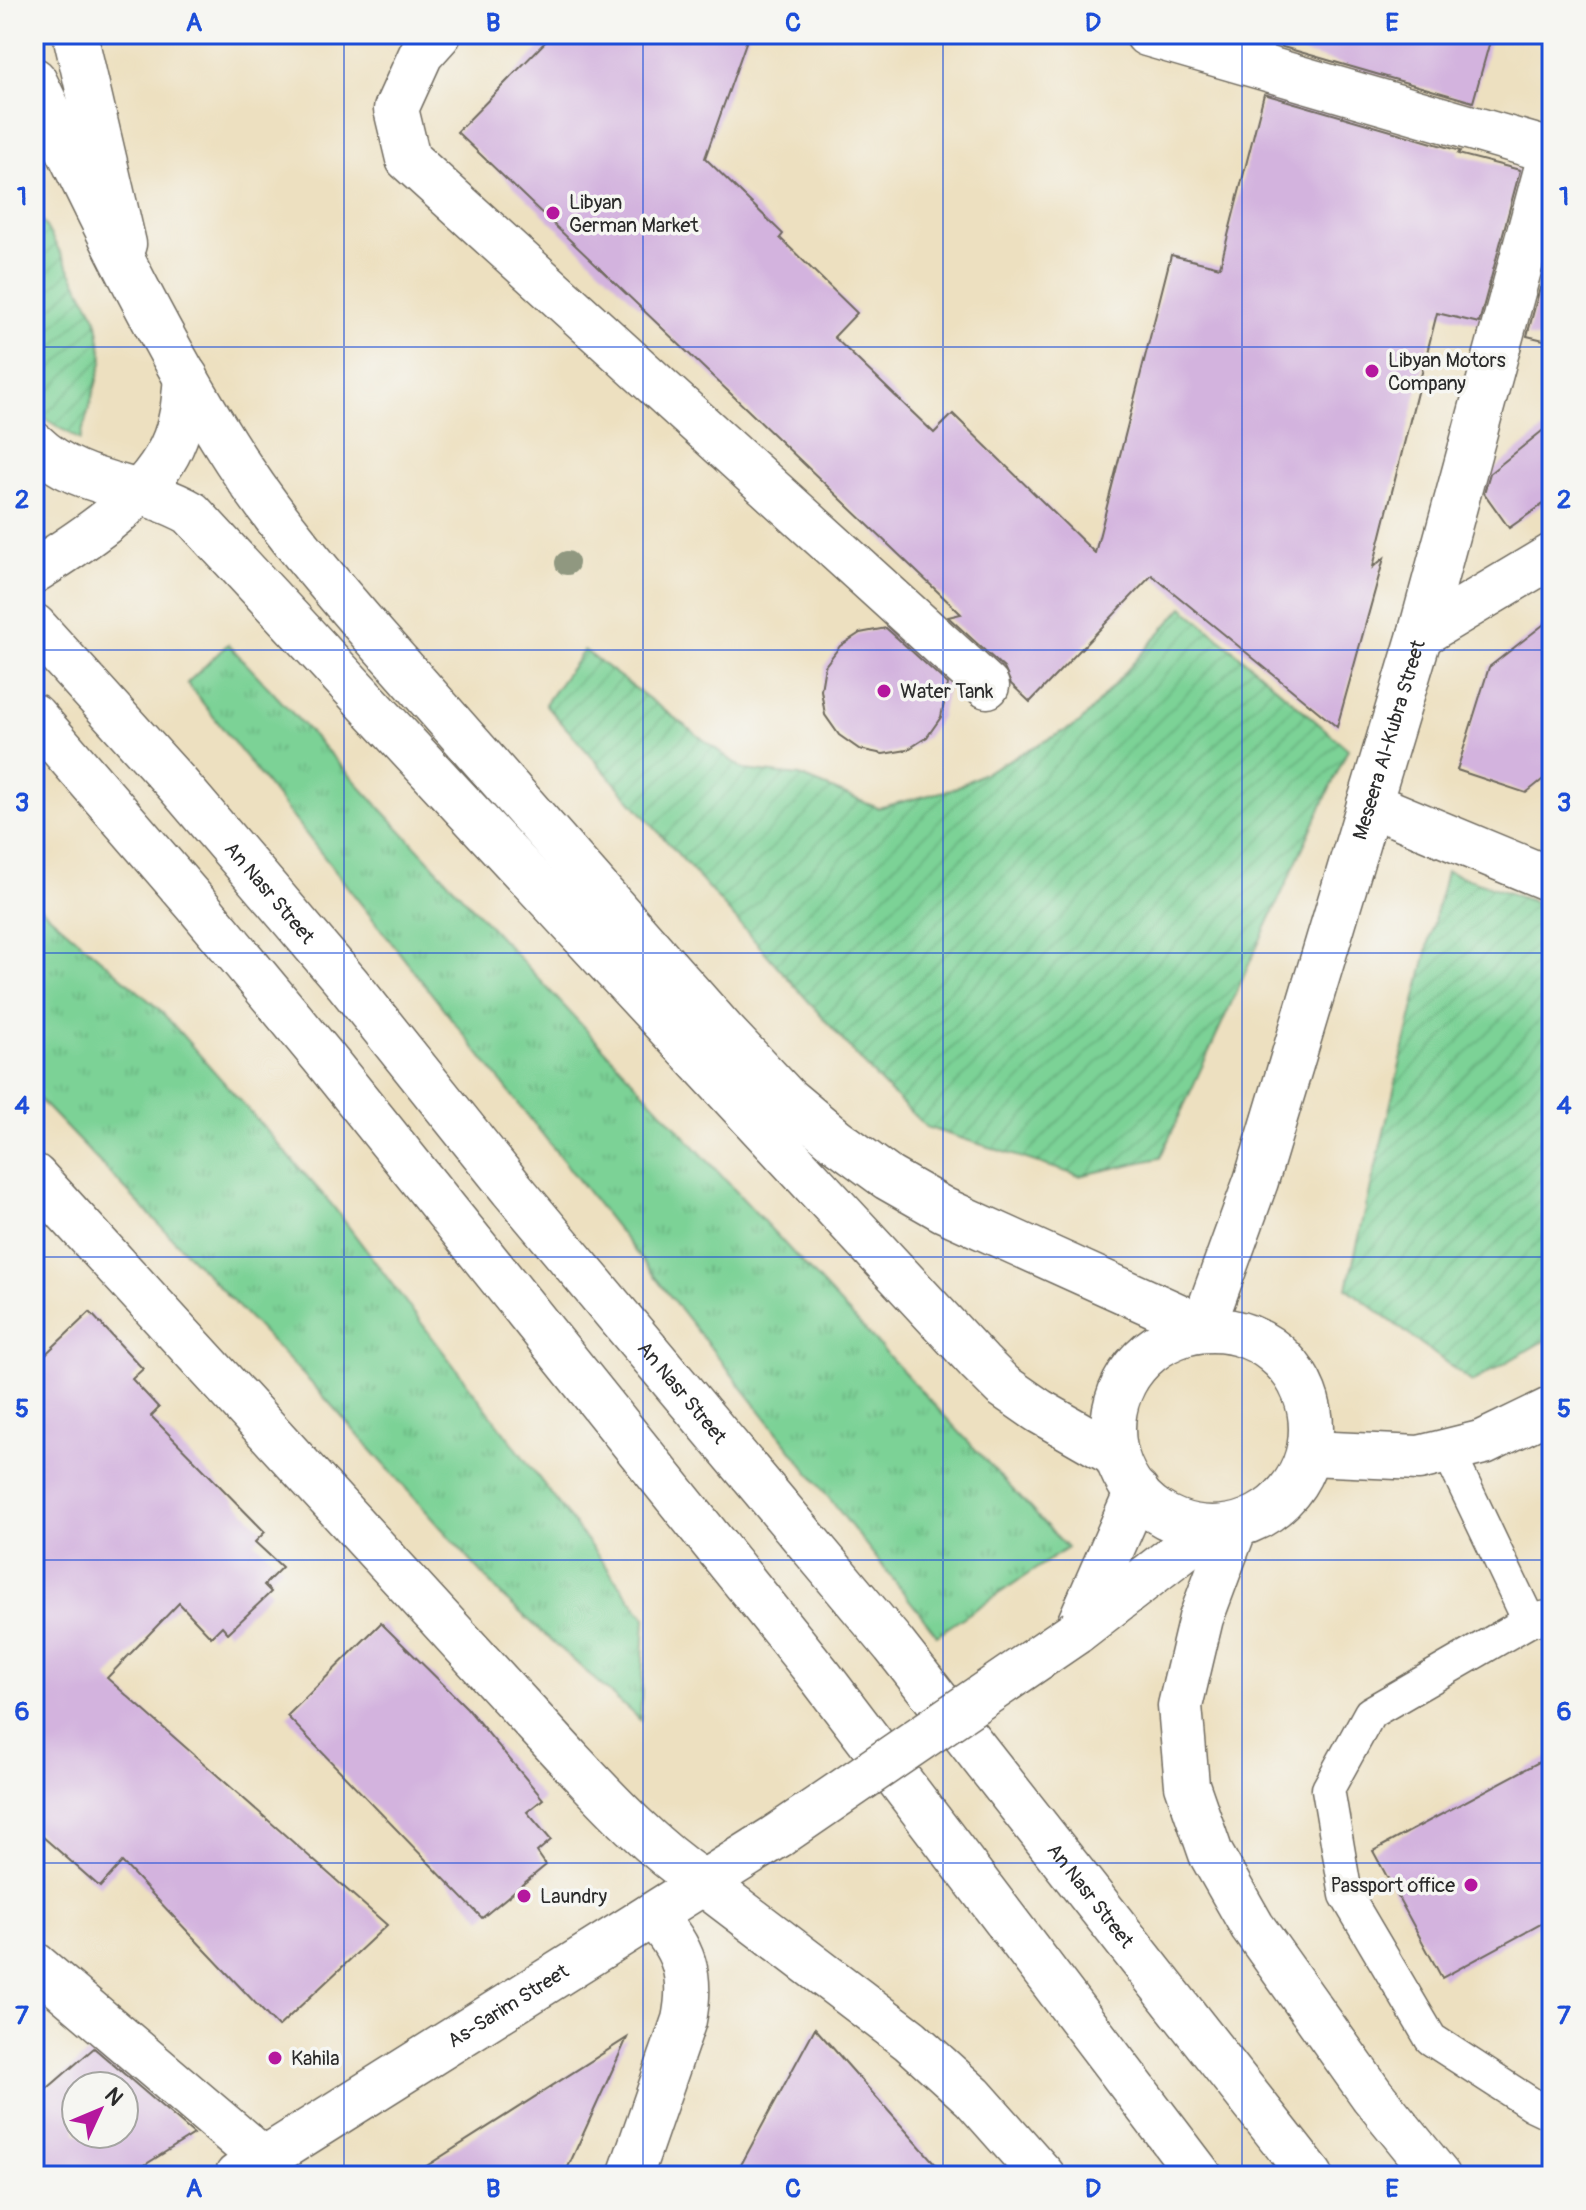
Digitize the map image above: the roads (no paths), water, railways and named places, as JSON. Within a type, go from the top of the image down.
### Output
[{"type":"main road","points":[[75,34],[133,281]]},
{"type":"main road","points":[[439,34],[421,54],[396,109],[408,159],[987,686]]},
{"type":"main road","points":[[1147,34],[1552,149]]},
{"type":"main road","points":[[34,80],[133,281],[186,377],[242,468],[322,576],[711,1018],[786,1098],[888,1178],[944,1210],[1203,1327],[1251,1337],[1283,1358],[1304,1388],[1311,1423],[1310,1453],[1296,1485],[1269,1512],[1221,1528],[1184,1524],[1161,1512],[1137,1492],[1114,1454],[1112,1419],[1117,1395],[1136,1365],[1158,1345],[1203,1327]]},
{"type":"main road","name":"Meseera Al-Kubra Street","points":[[1203,1327],[1256,1181],[1420,635],[1552,149]]},
{"type":"main road","points":[[34,571],[98,528],[141,491],[161,466],[175,439],[183,409],[186,377]]},
{"type":"main road","points":[[34,444],[69,470],[104,484],[167,499],[191,513],[980,1363],[1003,1386],[1039,1411],[1114,1454]]},
{"type":"main road","points":[[1420,635],[1552,556]]},
{"type":"main road","name":"An Nasr Street","points":[[34,626],[178,785],[348,984],[512,1189],[894,1645],[1311,2176]]},
{"type":"main road","points":[[34,716],[323,1057],[821,1677],[1200,2176]]},
{"type":"main road","points":[[1369,804],[1552,880]]},
{"type":"main road","points":[[34,1176],[640,1834],[668,1859],[910,2040],[973,2097],[1043,2176]]},
{"type":"main road","points":[[1310,1453],[1419,1458],[1484,1442],[1552,1409]]},
{"type":"main road","points":[[1076,1632],[1137,1492]]},
{"type":"main road","points":[[1221,1528],[1180,1706],[1187,1785],[1211,1854],[1252,1926],[1372,2095],[1438,2176]]},
{"type":"main road","name":"As-Sarim Street","points":[[250,2168],[779,1835],[1076,1632],[1221,1528]]},
{"type":"main road","points":[[630,2176],[684,2020],[689,1997],[687,1974],[680,1952],[668,1932],[652,1915]]},
{"type":"main road","points":[[34,1964],[250,2168]]},
{"type":"lane","points":[[1448,1451],[1541,1618],[1370,1713],[1328,1789],[1346,1895],[1431,2039],[1552,2114]]},
{"type":"place","name":"Libyan German Market","points":[[553,213]]},
{"type":"place","name":"Libyan Motors Company","points":[[1372,371]]},
{"type":"place","name":"Water Tank","points":[[884,691]]},
{"type":"place","name":"Passport office","points":[[1471,1885]]},
{"type":"place","name":"Laundry","points":[[524,1896]]},
{"type":"place","name":"Kahila","points":[[275,2058]]}]
